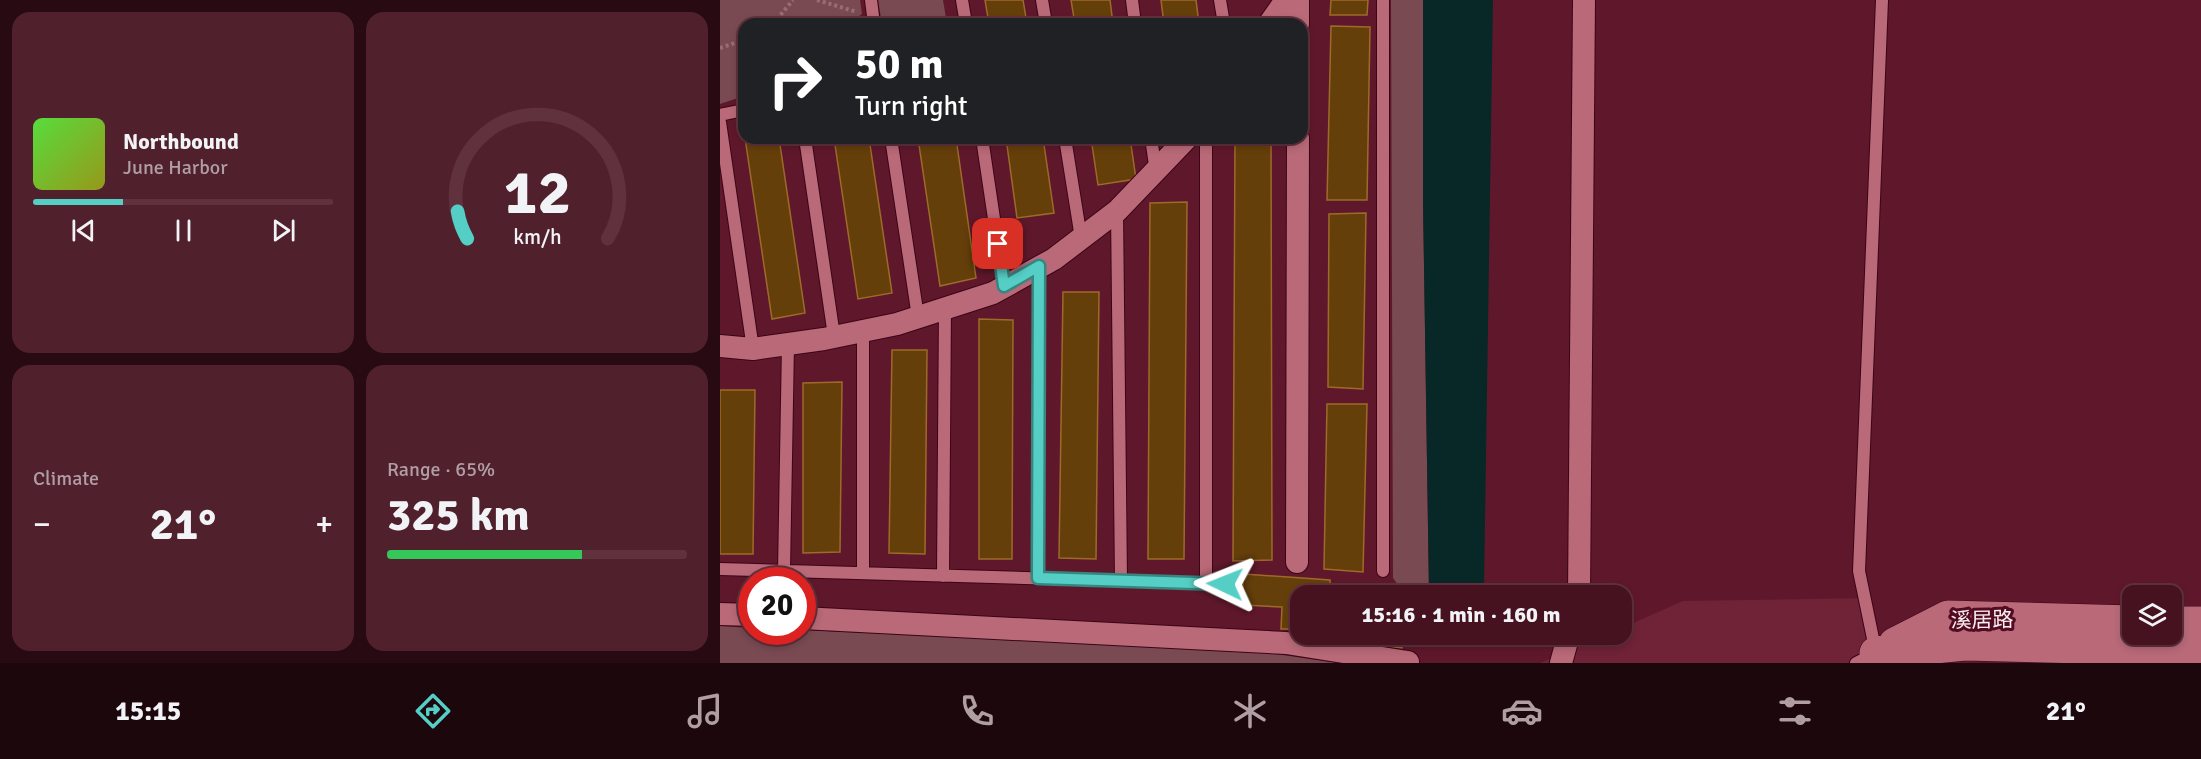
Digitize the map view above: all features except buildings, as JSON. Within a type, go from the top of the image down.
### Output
[{"type":"street","points":[[1273,18],[1286,0]]},
{"type":"street","points":[[1298,0],[1298,18]]},
{"type":"street","points":[[1579,585],[1584,0]]},
{"type":"street","points":[[720,346],[753,349],[863,331],[918,317],[993,293],[1039,266],[1117,211],[1182,144]]},
{"type":"street","points":[[1297,562],[1298,144]]},
{"type":"street","points":[[720,614],[738,615]]},
{"type":"street","name":"溪居路","points":[[1866,658],[1948,617],[2122,622]]},
{"type":"street","points":[[816,619],[1286,643],[1409,663]]},
{"type":"street","points":[[2182,623],[2201,623]]},
{"type":"street","name":"溪居路","points":[[1866,658],[1965,644],[2201,650]]},
{"type":"street","points":[[1561,663],[1566,645]]},
{"type":"lane","points":[[871,0],[872,18]]},
{"type":"lane","points":[[962,0],[965,18]]},
{"type":"lane","points":[[1042,0],[1045,18]]},
{"type":"lane","points":[[1131,0],[1134,18]]},
{"type":"lane","points":[[1220,0],[1223,18]]},
{"type":"lane","points":[[1383,0],[1383,571]]},
{"type":"lane","points":[[1866,658],[1859,572],[1882,0]]},
{"type":"lane","points":[[720,115],[738,111]]},
{"type":"lane","points":[[720,122],[753,349]]},
{"type":"lane","points":[[806,144],[834,336]]},
{"type":"lane","points":[[892,144],[918,317]]},
{"type":"lane","points":[[983,144],[1004,286]]},
{"type":"lane","points":[[1066,144],[1081,238]]},
{"type":"lane","points":[[1152,144],[1156,172]]},
{"type":"lane","points":[[1206,144],[1206,583]]},
{"type":"lane","points":[[1117,211],[1121,581]]},
{"type":"lane","points":[[1038,578],[1039,266]]},
{"type":"lane","points":[[944,576],[945,308]]},
{"type":"lane","points":[[863,331],[863,573]]},
{"type":"lane","points":[[784,567],[788,344]]},
{"type":"lane","points":[[720,569],[738,570]]},
{"type":"lane","points":[[816,572],[1225,584]]},
{"type":"path","points":[[778,18],[793,0]]},
{"type":"path","points":[[817,0],[862,18]]},
{"type":"path","points":[[720,48],[738,42]]},
{"type":"shaded area","points":[[720,0],[860,0],[862,14],[856,18],[738,18],[738,98],[720,104]]},
{"type":"shaded area","points":[[878,0],[943,0],[946,18],[881,18]]},
{"type":"shaded area","points":[[1391,0],[1423,0],[1423,200],[1429,585],[1398,585],[1393,578]]},
{"type":"shaded area","points":[[1871,598],[1884,663],[1540,663],[1582,645],[1632,645],[1632,624],[1683,601]]},
{"type":"shaded area","points":[[720,626],[738,627],[738,645],[816,645],[816,631],[1254,651],[1339,663],[720,663]]},
{"type":"water","points":[[1423,0],[1493,0],[1484,585],[1429,585],[1423,200]]},
{"type":"route","points":[[998,244],[1004,286],[1039,266],[1038,578],[1225,584]]}]
